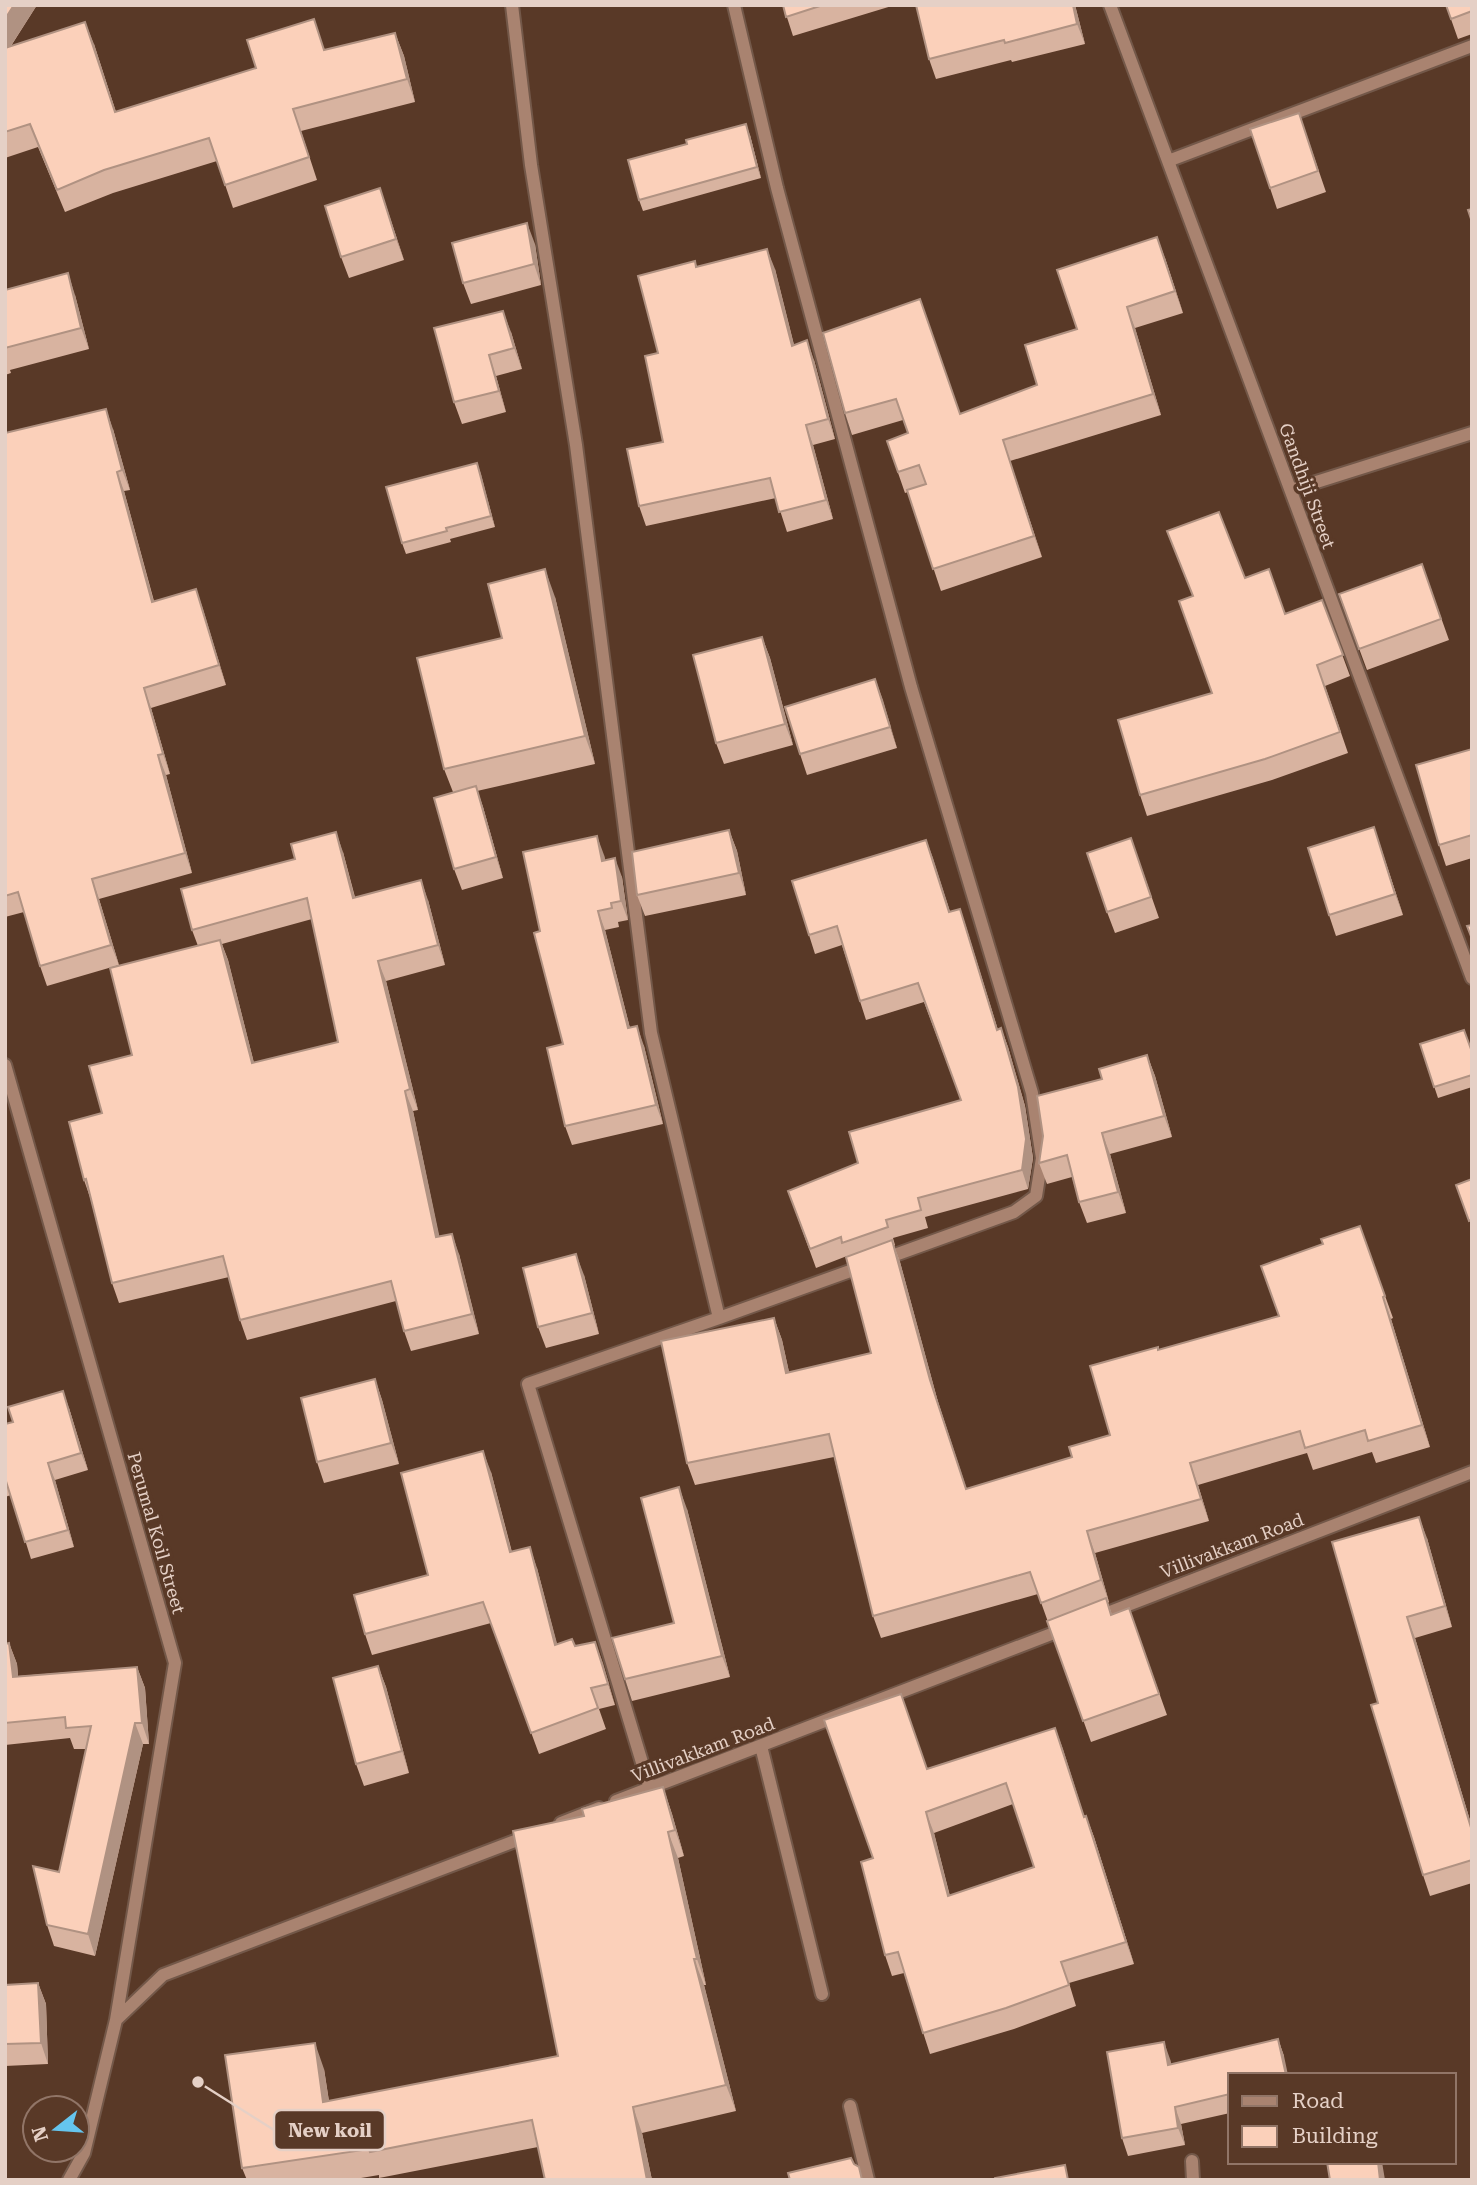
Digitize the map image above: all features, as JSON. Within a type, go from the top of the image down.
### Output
[{"type":"street","points":[[512,5],[531,165],[576,444],[651,1033],[719,1318]]},
{"type":"street","points":[[650,1789],[528,1384],[1014,1212],[1036,1196],[1042,1158],[1032,1093],[911,687],[777,188],[734,5]]},
{"type":"street","name":"Gandhiji Street","points":[[1110,5],[1472,978]]},
{"type":"street","points":[[1168,161],[1472,46]]},
{"type":"street","points":[[1290,491],[1472,433]]},
{"type":"street","name":"Perumal Koil Street","points":[[5,1065],[175,1663],[116,2020]]},
{"type":"street","name":"Villivakkam Road","points":[[116,2020],[163,1975],[1471,1474]]},
{"type":"street","points":[[761,1746],[822,1994]]},
{"type":"street","points":[[69,2180],[84,2153],[116,2020]]},
{"type":"street","points":[[850,2106],[868,2180]]},
{"type":"street","points":[[1192,2161],[1193,2180]]},
{"type":"building","points":[[5,5],[14,5],[5,19]]},
{"type":"building","points":[[783,5],[823,5],[786,17]]},
{"type":"building","points":[[916,5],[1073,5],[1077,24],[929,59]]},
{"type":"building","points":[[1446,5],[1472,5],[1472,11],[1451,19]]},
{"type":"building","points":[[314,19],[324,50],[395,33],[407,79],[293,109],[309,157],[225,185],[209,138],[104,170],[57,190],[30,124],[5,132],[5,48],[85,22],[115,112],[256,68],[247,40]]},
{"type":"building","points":[[1299,113],[1318,171],[1270,188],[1250,129]]},
{"type":"building","points":[[746,124],[757,167],[639,200],[628,160],[687,144],[686,140]]},
{"type":"building","points":[[380,188],[396,239],[341,257],[325,206]]},
{"type":"building","points":[[527,223],[534,264],[463,283],[452,243]]},
{"type":"building","points":[[1157,237],[1175,291],[1127,307],[1153,394],[1003,440],[1034,536],[933,569],[907,490],[926,484],[919,465],[898,472],[887,441],[908,433],[896,399],[845,413],[823,333],[920,299],[960,414],[1037,385],[1025,345],[1077,329],[1057,270]]},
{"type":"building","points":[[767,249],[792,346],[807,340],[828,419],[806,425],[826,500],[779,512],[770,478],[639,506],[627,449],[663,442],[645,356],[658,353],[638,276],[695,261],[696,267]]},
{"type":"building","points":[[68,273],[81,328],[5,348],[5,290]]},
{"type":"building","points":[[503,311],[514,348],[489,355],[499,391],[454,402],[434,328]]},
{"type":"building","points":[[106,409],[122,470],[117,472],[152,602],[196,589],[219,665],[144,688],[163,754],[158,755],[185,853],[92,879],[111,945],[40,966],[18,892],[5,896],[5,433]]},
{"type":"building","points":[[477,463],[491,516],[402,543],[386,487]]},
{"type":"building","points":[[1219,512],[1245,578],[1269,569],[1285,614],[1322,600],[1343,655],[1317,665],[1340,732],[1265,759],[1140,795],[1118,720],[1212,693],[1179,601],[1193,596],[1167,531]]},
{"type":"building","points":[[1422,564],[1441,619],[1359,649],[1339,594]]},
{"type":"building","points":[[545,569],[585,736],[444,769],[417,658],[502,638],[488,584]]},
{"type":"building","points":[[762,637],[785,724],[716,743],[693,655]]},
{"type":"building","points":[[875,679],[890,727],[800,754],[785,707]]},
{"type":"building","points":[[1472,749],[1472,835],[1439,845],[1416,765]]},
{"type":"building","points":[[476,786],[496,857],[454,869],[434,798]]},
{"type":"building","points":[[1374,827],[1395,894],[1329,915],[1308,848]]},
{"type":"building","points":[[729,830],[739,873],[637,895],[632,852]]},
{"type":"building","points":[[336,832],[353,898],[421,880],[438,945],[378,961],[410,1089],[405,1091],[436,1237],[452,1234],[472,1314],[404,1331],[391,1281],[240,1320],[223,1256],[112,1283],[69,1122],[102,1113],[89,1066],[132,1055],[110,968],[220,940],[252,1063],[338,1042],[307,898],[192,930],[181,889],[295,859],[291,844]]},
{"type":"building","points":[[597,836],[602,861],[615,858],[621,901],[611,903],[612,908],[598,911],[628,1028],[637,1026],[656,1105],[565,1126],[547,1048],[563,1044],[534,933],[540,931],[523,852]]},
{"type":"building","points":[[1131,838],[1151,897],[1107,912],[1087,853]]},
{"type":"building","points":[[926,840],[949,912],[960,909],[997,1030],[1001,1028],[1018,1087],[1026,1139],[1022,1170],[918,1198],[921,1210],[886,1220],[888,1227],[842,1243],[841,1237],[810,1249],[788,1191],[858,1163],[849,1132],[961,1100],[918,983],[860,1001],[837,926],[809,935],[792,881]]},
{"type":"building","points":[[1472,925],[1472,939],[1467,926]]},
{"type":"building","points":[[1464,1030],[1472,1052],[1472,1075],[1434,1087],[1420,1044]]},
{"type":"building","points":[[1147,1055],[1164,1116],[1102,1133],[1118,1192],[1079,1202],[1067,1155],[1039,1163],[1043,1136],[1037,1096],[1102,1079],[1099,1069]]},
{"type":"building","points":[[1472,1179],[1472,1220],[1469,1221],[1456,1185]]},
{"type":"building","points":[[1360,1226],[1385,1296],[1383,1297],[1422,1425],[1368,1441],[1365,1430],[1305,1448],[1300,1431],[1190,1463],[1201,1499],[1087,1531],[1101,1580],[1041,1603],[1030,1572],[873,1616],[829,1434],[687,1463],[661,1341],[774,1318],[786,1373],[871,1353],[846,1257],[892,1240],[930,1380],[966,1489],[1072,1457],[1069,1447],[1110,1435],[1090,1366],[1279,1316],[1261,1266],[1323,1244],[1321,1239]]},
{"type":"building","points":[[576,1254],[592,1313],[538,1327],[523,1268]]},
{"type":"building","points":[[375,1379],[391,1443],[317,1462],[301,1398]]},
{"type":"building","points":[[63,1391],[81,1453],[48,1463],[68,1530],[25,1542],[5,1478],[5,1424],[13,1422],[8,1407]]},
{"type":"building","points":[[483,1451],[510,1552],[530,1547],[555,1645],[572,1639],[575,1646],[595,1642],[608,1684],[591,1688],[598,1708],[531,1733],[483,1602],[365,1634],[354,1595],[428,1575],[401,1473]]},
{"type":"building","points":[[679,1487],[722,1656],[625,1679],[612,1638],[674,1623],[641,1498]]},
{"type":"building","points":[[1419,1517],[1445,1606],[1407,1617],[1472,1831],[1472,1860],[1423,1875],[1371,1705],[1378,1703],[1332,1542]]},
{"type":"building","points":[[1106,1598],[1111,1615],[1129,1608],[1159,1694],[1083,1721],[1047,1621]]},
{"type":"building","points":[[9,1643],[13,1677],[137,1667],[142,1723],[135,1723],[88,1934],[47,1925],[33,1866],[59,1872],[91,1726],[66,1728],[65,1717],[5,1723],[5,1644]]},
{"type":"building","points":[[378,1666],[402,1751],[356,1764],[333,1678]]},
{"type":"building","points":[[901,1694],[927,1769],[1055,1728],[1126,1942],[1061,1962],[1069,1985],[1006,2008],[923,2033],[898,1952],[885,1955],[861,1862],[873,1858],[824,1720]],"holes":[[[1006,1783],[1034,1867],[948,1896],[926,1812]]]},
{"type":"building","points":[[663,1787],[675,1830],[668,1832],[697,1959],[694,1959],[726,2085],[633,2107],[647,2180],[545,2180],[532,2120],[370,2152],[369,2149],[242,2168],[225,2055],[315,2043],[323,2102],[558,2056],[513,1831],[584,1816],[582,1809]]},
{"type":"building","points":[[38,1983],[41,2043],[5,2044],[5,1985]]},
{"type":"building","points":[[1278,2039],[1286,2073],[1228,2073],[1228,2094],[1175,2107],[1178,2128],[1122,2138],[1107,2052],[1164,2042],[1168,2065]]},
{"type":"building","points":[[851,2158],[859,2167],[862,2180],[790,2180],[788,2173]]},
{"type":"building","points":[[1327,2164],[1378,2164],[1380,2180],[1330,2180]]},
{"type":"building","points":[[1065,2165],[1068,2180],[995,2180],[995,2178]]},
{"type":"place","name":"New koil","points":[[198,2082]]}]
